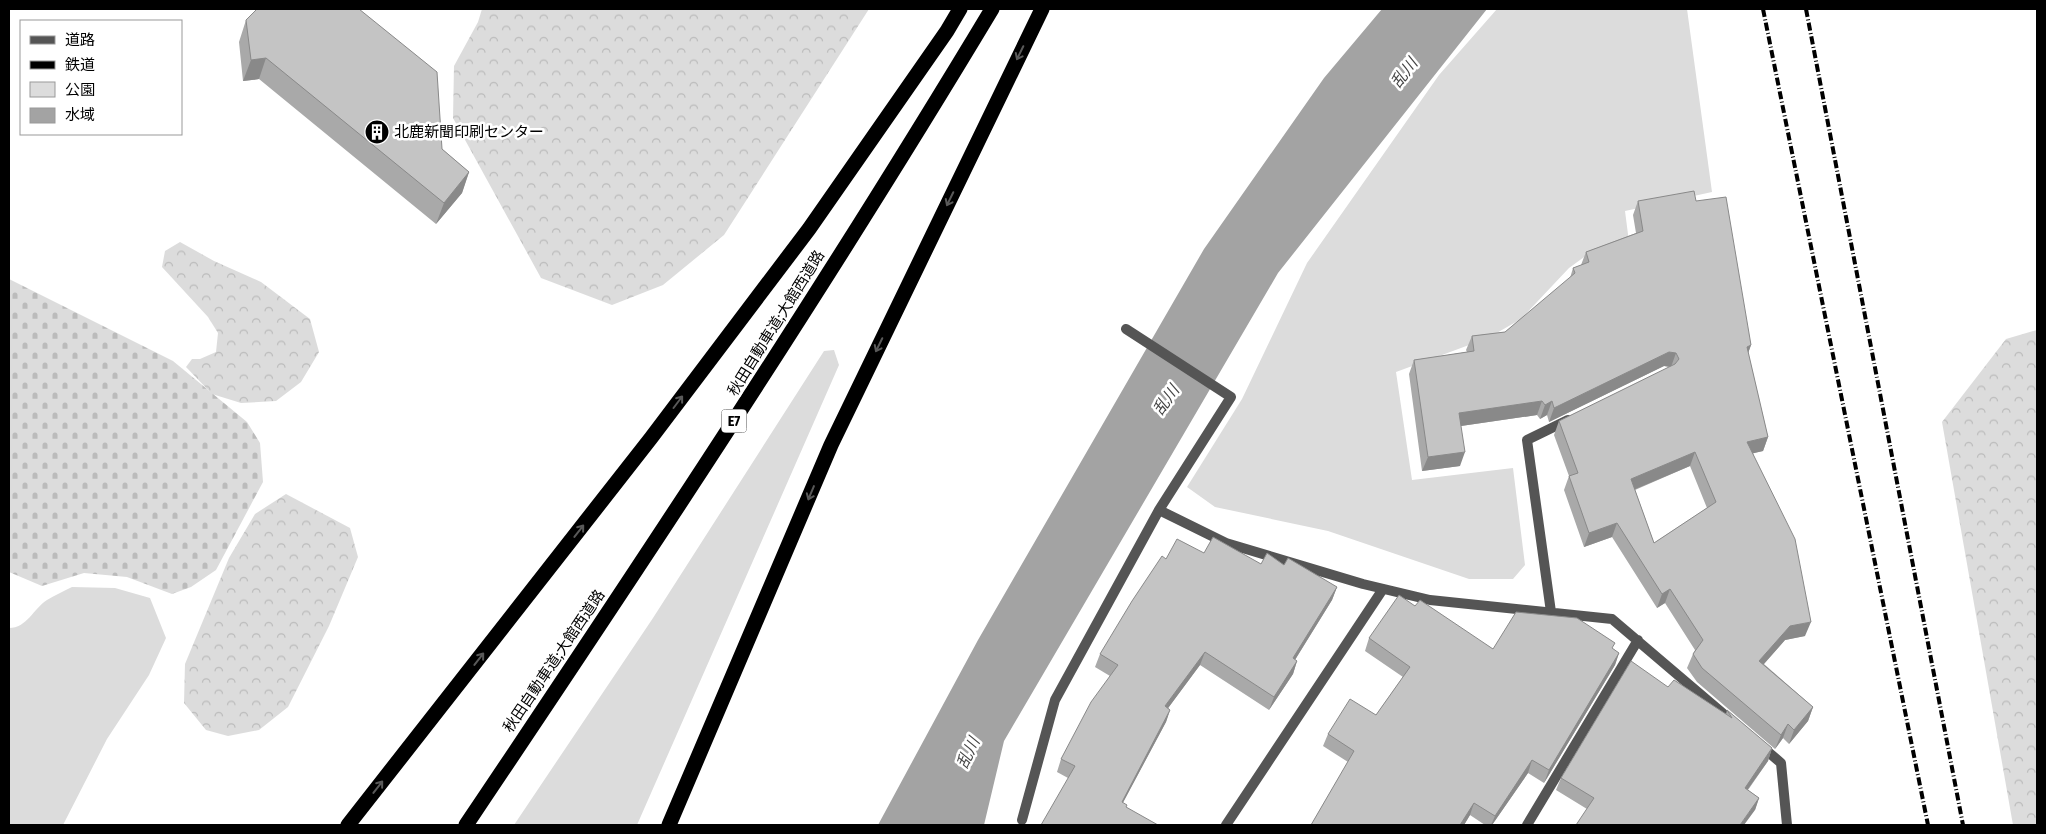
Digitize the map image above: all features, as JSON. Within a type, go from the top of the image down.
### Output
[{"type":"highway","points":[[348,825],[651,438],[808,229],[947,31],[960,9]]},
{"type":"highway","name":"秋田自動車道;大館西道路","points":[[466,825],[751,395],[947,84],[992,9]]},
{"type":"highway","points":[[669,825],[831,445],[1042,9]]},
{"type":"street","points":[[1022,820],[1055,700],[1159,510],[1232,397],[1126,329]]},
{"type":"street","points":[[1551,612],[1526,440],[1579,415]]},
{"type":"street","points":[[1159,510],[1226,543],[1383,589],[1430,600],[1612,619],[1736,724]]},
{"type":"street","points":[[1226,825],[1383,589]]},
{"type":"street","points":[[1527,825],[1638,640]]},
{"type":"street","points":[[1751,737],[1781,763],[1787,825]]},
{"type":"green space","points":[[482,9],[869,9],[724,235],[663,285],[612,305],[541,278],[453,118],[454,66],[478,22]]},
{"type":"green space","points":[[1497,9],[1687,9],[1712,192],[1625,211],[1629,242],[1591,252],[1569,268],[1521,319],[1488,338],[1396,372],[1412,480],[1513,468],[1525,565],[1513,579],[1469,579],[1328,531],[1215,507],[1187,487],[1242,399],[1307,263],[1439,75]]},
{"type":"green space","points":[[180,242],[214,261],[261,282],[310,319],[319,352],[301,382],[276,401],[241,403],[212,394],[186,367],[192,359],[200,359],[216,352],[218,333],[208,317],[162,267],[165,251]]},
{"type":"green space","points":[[9,279],[173,361],[247,422],[260,443],[263,482],[216,570],[191,587],[172,594],[127,577],[84,573],[42,586],[9,572]]},
{"type":"green space","points":[[2037,330],[2037,825],[2013,825],[1942,422],[2006,339]]},
{"type":"green space","points":[[834,350],[839,365],[637,825],[514,825],[653,618],[824,351]]},
{"type":"green space","points":[[286,494],[350,528],[358,557],[329,626],[288,707],[259,730],[228,736],[206,730],[184,703],[185,664],[229,558],[255,514]]},
{"type":"green space","points":[[72,587],[115,588],[150,598],[166,638],[149,675],[107,739],[63,825],[9,825],[9,628],[21,625],[47,600]]},
{"type":"water","name":"乱川","points":[[1382,9],[1487,9],[1278,273],[1004,741],[984,825],[878,825],[978,640],[1204,249],[1324,78]]},
{"type":"building","name":"北鹿新聞印刷センター","points":[[257,9],[359,9],[437,72],[442,149],[469,172],[444,203],[266,58],[251,60],[246,20]]},
{"type":"building","points":[[1694,191],[1696,201],[1726,197],[1751,345],[1747,347],[1768,437],[1747,442],[1795,539],[1811,622],[1790,626],[1759,661],[1813,707],[1794,730],[1788,724],[1781,735],[1702,668],[1693,654],[1703,640],[1670,589],[1662,594],[1617,523],[1589,533],[1569,476],[1578,473],[1559,421],[1675,364],[1679,359],[1676,353],[1669,352],[1554,408],[1552,401],[1545,405],[1542,401],[1459,413],[1465,452],[1428,457],[1414,360],[1474,351],[1472,336],[1505,332],[1575,273],[1573,268],[1589,262],[1586,252],[1643,231],[1638,201]],"holes":[[[1695,452],[1716,502],[1654,543],[1631,479]]]},
{"type":"building","points":[[1213,537],[1261,564],[1267,553],[1284,565],[1288,558],[1337,587],[1293,658],[1297,661],[1274,697],[1205,652],[1165,706],[1170,710],[1122,802],[1127,805],[1126,807],[1158,825],[1041,825],[1075,766],[1061,759],[1091,702],[1118,665],[1100,654],[1162,556],[1166,559],[1177,539],[1204,553]]},
{"type":"building","points":[[1399,595],[1415,606],[1420,600],[1493,649],[1516,612],[1577,618],[1615,643],[1612,648],[1619,653],[1549,770],[1532,760],[1495,816],[1474,803],[1460,825],[1311,825],[1354,751],[1328,734],[1350,699],[1376,715],[1410,667],[1369,638]]},
{"type":"building","points":[[1631,661],[1668,687],[1674,680],[1732,718],[1727,710],[1772,748],[1745,788],[1759,798],[1740,825],[1576,825],[1594,798],[1561,778]]},
{"type":"railway","points":[[1763,9],[1928,825]]},
{"type":"railway","points":[[1806,9],[1963,825]]},
{"type":"place","name":"北鹿新聞印刷センター","points":[[377,132]]}]
